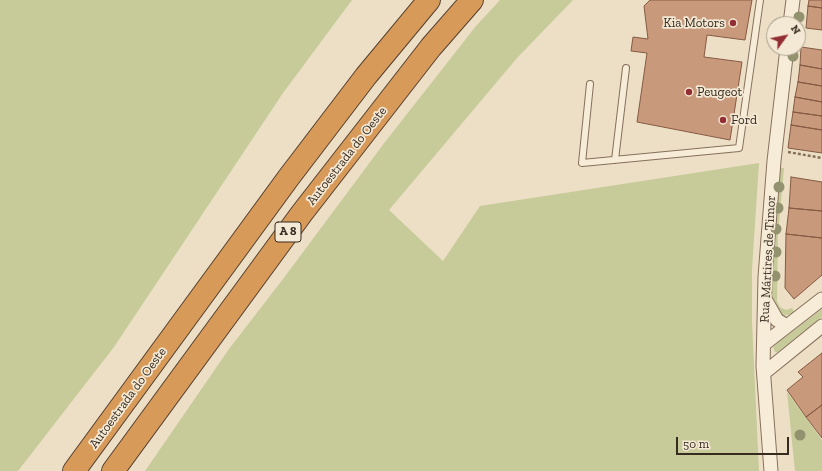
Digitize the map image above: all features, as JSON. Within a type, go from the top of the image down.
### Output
[{"type":"highway","name":"Autoestrada do Oeste","points":[[74,471],[289,177],[366,76],[429,0]]},
{"type":"highway","name":"Autoestrada do Oeste","points":[[113,471],[302,213],[431,47],[472,0]]},
{"type":"street","points":[[791,16],[793,0]]},
{"type":"street","name":"Rua Mártires de Timor","points":[[771,471],[764,373],[764,298],[774,161],[786,56]]},
{"type":"street","points":[[764,298],[769,309],[777,320],[787,326]]},
{"type":"street","points":[[764,344],[822,299]]},
{"type":"street","points":[[764,373],[822,326]]},
{"type":"lane","points":[[590,84],[582,163],[739,148],[760,0]]},
{"type":"lane","points":[[615,160],[626,68]]},
{"type":"path","points":[[783,151],[822,158]]},
{"type":"green space","points":[[0,0],[352,0],[283,93],[114,347],[18,471],[0,471]]},
{"type":"green space","points":[[500,0],[573,0],[517,58],[389,210],[443,261],[480,206],[759,163],[752,269],[752,322],[759,471],[145,471],[229,349],[385,142],[476,26]]},
{"type":"green space","points":[[779,168],[784,168],[778,235],[777,301],[780,307],[786,310],[792,308],[795,313],[783,316],[778,315],[771,301]]},
{"type":"green space","points":[[822,309],[822,317],[778,352],[775,352],[773,347]]},
{"type":"green space","points":[[787,392],[822,440],[822,471],[795,471]]},
{"type":"building","name":"Peugeot","points":[[650,0],[752,0],[745,40],[707,35],[704,57],[742,62],[730,140],[637,122],[647,53],[631,51],[633,37],[648,39],[644,6]]},
{"type":"building","points":[[809,0],[822,0],[822,8],[808,6]]},
{"type":"building","points":[[808,6],[822,8],[822,30],[806,28]]},
{"type":"building","points":[[806,48],[822,50],[822,69],[800,65],[800,56],[806,56]]},
{"type":"building","points":[[800,65],[822,69],[822,86],[798,82]]},
{"type":"building","points":[[798,82],[822,86],[822,102],[795,97]]},
{"type":"building","points":[[795,97],[822,102],[822,116],[793,112]]},
{"type":"building","points":[[793,112],[822,116],[822,130],[791,125]]},
{"type":"building","points":[[791,125],[822,130],[822,153],[788,148]]},
{"type":"building","points":[[791,177],[822,182],[822,211],[789,208]]},
{"type":"building","points":[[789,208],[822,211],[822,238],[786,234]]},
{"type":"building","points":[[786,234],[822,238],[822,275],[794,299],[785,288]]},
{"type":"building","points":[[822,353],[822,405],[806,417],[787,390],[803,377],[798,372]]},
{"type":"building","points":[[822,405],[822,438],[806,417]]},
{"type":"place","name":"Kia Motors","points":[[733,23]]},
{"type":"place","name":"Peugeot","points":[[689,92]]},
{"type":"place","name":"Ford","points":[[723,120]]}]
